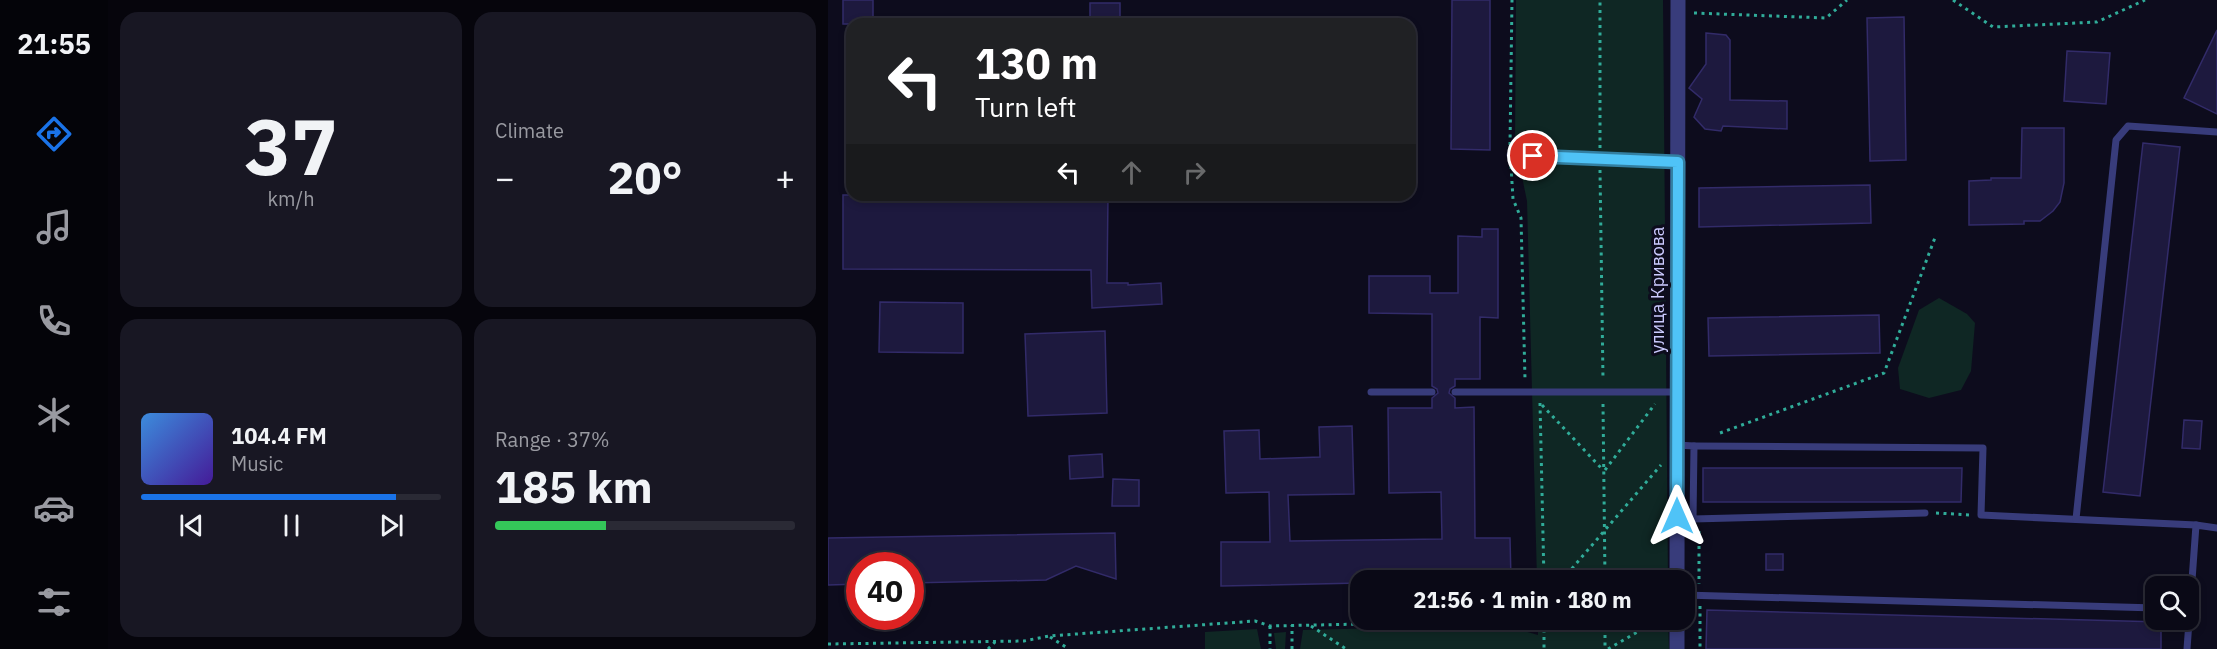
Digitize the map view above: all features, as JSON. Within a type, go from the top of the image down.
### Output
[{"type":"street","name":"улица Кривова","points":[[1677,570],[1677,445],[1671,392],[1677,161],[1678,6]]},
{"type":"street","points":[[1677,630],[1677,649]]},
{"type":"lane","points":[[2076,519],[2116,140],[2128,126],[2217,132]]},
{"type":"lane","points":[[1510,155],[1677,161]]},
{"type":"lane","points":[[1371,392],[1432,392]]},
{"type":"lane","points":[[1455,392],[1671,392]]},
{"type":"lane","points":[[1677,445],[1983,448],[1981,515],[2196,525],[2217,528]]},
{"type":"lane","points":[[1694,446],[1694,519],[1925,513]]},
{"type":"lane","points":[[2187,649],[2196,525]]},
{"type":"lane","points":[[1695,595],[2145,608]]},
{"type":"path","points":[[1512,0],[1510,155],[1513,199],[1521,218],[1524,377],[1542,405],[1604,472]]},
{"type":"path","points":[[1600,0],[1605,570]]},
{"type":"path","points":[[1678,6],[1826,18],[1847,0]]},
{"type":"path","points":[[1953,0],[1993,27],[2097,22],[2145,0]]},
{"type":"path","points":[[1720,433],[1884,373],[1936,235]]},
{"type":"path","points":[[1604,472],[1671,392]]},
{"type":"path","points":[[1542,405],[1544,570]]},
{"type":"path","points":[[1571,570],[1677,445]]},
{"type":"path","points":[[1925,513],[1981,515]]},
{"type":"path","points":[[828,644],[1024,640],[1049,636],[1255,621],[1270,626],[1544,620],[1544,649]]},
{"type":"path","points":[[1292,625],[1292,649]]},
{"type":"path","points":[[1309,625],[1346,649]]},
{"type":"path","points":[[1270,626],[1270,649]]},
{"type":"path","points":[[1606,630],[1607,649],[1640,630]]},
{"type":"path","points":[[1049,636],[1069,649]]},
{"type":"path","points":[[988,649],[996,641]]},
{"type":"green space","points":[[1516,0],[1663,0],[1668,570],[1537,570],[1527,201],[1515,143]]},
{"type":"green space","points":[[1939,298],[1967,314],[1975,323],[1971,371],[1961,390],[1929,398],[1900,389],[1898,368],[1919,310]]},
{"type":"green space","points":[[1257,629],[1261,649],[1205,649],[1205,632]]},
{"type":"green space","points":[[1303,630],[1520,630],[1538,635],[1538,630],[1668,630],[1669,649],[1300,649]]},
{"type":"green space","points":[[1286,632],[1285,649],[1276,649],[1274,633]]},
{"type":"building","points":[[843,0],[873,0],[873,18],[846,18],[846,24],[843,24]]},
{"type":"building","points":[[1452,0],[1490,0],[1490,150],[1451,149]]},
{"type":"building","points":[[1090,3],[1120,3],[1120,18],[1090,18]]},
{"type":"building","points":[[1904,17],[1906,160],[1870,161],[1867,18]]},
{"type":"building","points":[[2217,30],[2217,114],[2184,98]]},
{"type":"building","points":[[1706,33],[1726,35],[1730,40],[1730,100],[1787,101],[1787,129],[1723,126],[1721,131],[1705,129],[1694,117],[1702,99],[1689,88],[1706,64]]},
{"type":"building","points":[[2067,51],[2110,53],[2106,104],[2064,101]]},
{"type":"building","points":[[2022,128],[2064,128],[2064,183],[2060,202],[2040,221],[2024,221],[2024,224],[1969,225],[1969,181],[2021,178]]},
{"type":"building","points":[[2143,143],[2180,147],[2140,496],[2103,492]]},
{"type":"building","points":[[1870,185],[1871,223],[1699,227],[1699,188]]},
{"type":"building","points":[[843,195],[846,195],[846,201],[1108,201],[1107,283],[1128,283],[1128,285],[1161,283],[1162,304],[1092,308],[1091,270],[843,269]]},
{"type":"building","points":[[1482,229],[1498,229],[1498,318],[1480,317],[1480,379],[1455,379],[1455,386],[1450,389],[1449,393],[1455,398],[1455,408],[1474,407],[1475,538],[1510,538],[1511,570],[1350,570],[1350,583],[1221,586],[1221,542],[1270,542],[1269,492],[1226,493],[1224,431],[1259,430],[1260,459],[1320,457],[1319,427],[1352,426],[1354,494],[1288,495],[1290,541],[1442,539],[1441,492],[1389,493],[1388,408],[1432,408],[1432,398],[1438,393],[1437,389],[1432,386],[1432,314],[1369,313],[1369,276],[1430,276],[1430,293],[1458,293],[1458,236],[1482,237]]},
{"type":"building","points":[[880,302],[963,303],[963,353],[879,352]]},
{"type":"building","points":[[1879,315],[1880,353],[1709,356],[1708,318]]},
{"type":"building","points":[[1105,331],[1107,413],[1028,416],[1025,334]]},
{"type":"building","points":[[2184,420],[2202,421],[2200,449],[2182,448]]},
{"type":"building","points":[[1102,454],[1103,477],[1070,479],[1069,456]]},
{"type":"building","points":[[1703,468],[1962,468],[1961,502],[1703,502]]},
{"type":"building","points":[[1113,479],[1139,480],[1139,506],[1112,506]]},
{"type":"building","points":[[1115,533],[1116,579],[1076,566],[1046,580],[924,583],[924,552],[846,552],[846,584],[828,585],[828,538]]},
{"type":"building","points":[[1766,554],[1783,554],[1783,570],[1766,570]]},
{"type":"building","points":[[1707,610],[2145,622],[2145,630],[2161,630],[2161,649],[1706,649]]},
{"type":"route","points":[[1533,156],[1678,162],[1677,516]]}]
